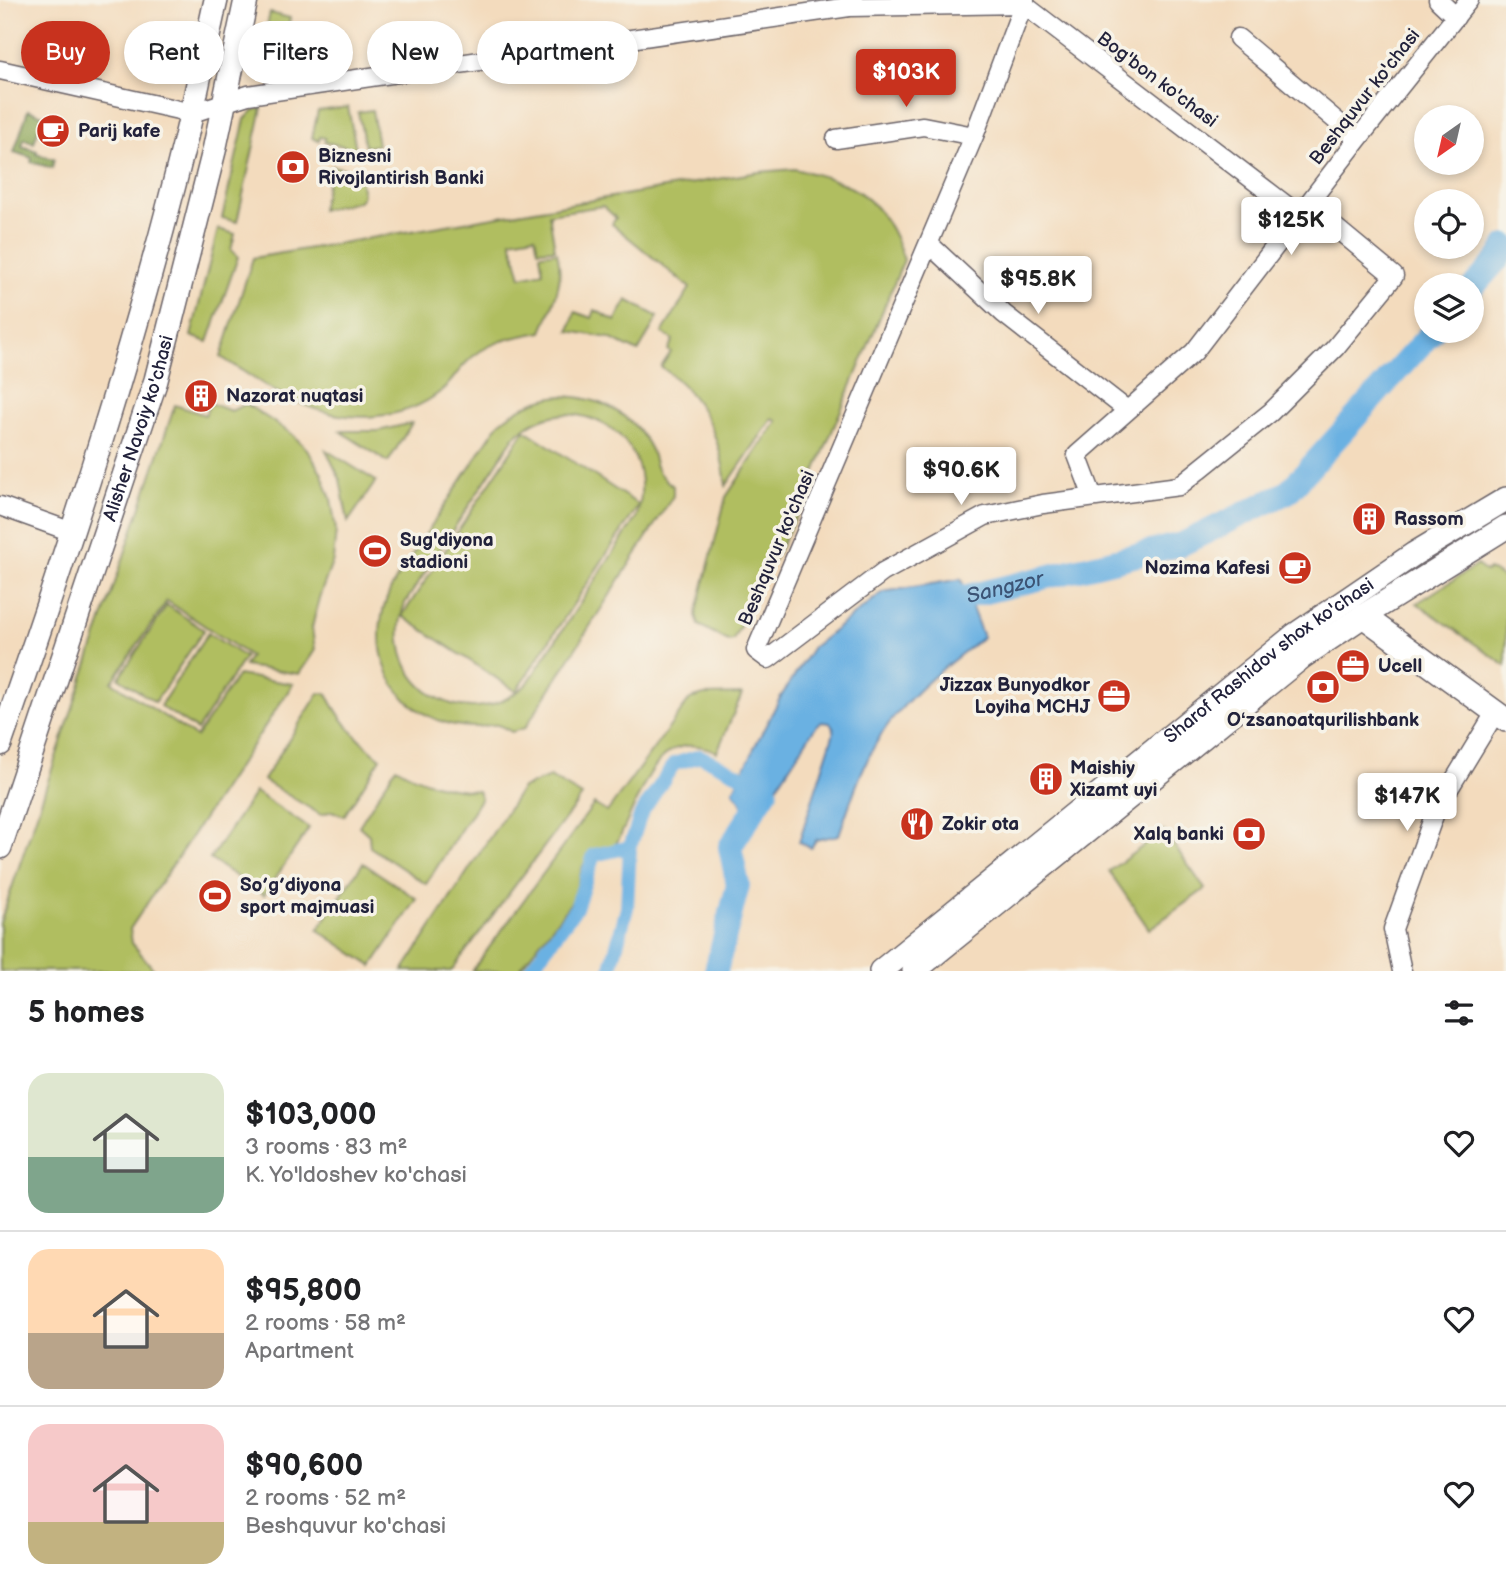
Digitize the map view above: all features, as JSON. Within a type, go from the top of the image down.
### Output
[{"type":"main road","name":"Alisher Navoiy ko'chasi","points":[[2,732],[72,532],[123,369],[192,113],[216,0]]},
{"type":"main road","name":"Alisher Navoiy ko'chasi","points":[[0,846],[156,380],[214,151],[246,0]]},
{"type":"main road","name":"Sharof Rashidov shox ko'chasi","points":[[914,971],[1037,858],[1236,695],[1294,635],[1365,586],[1506,499]]},
{"type":"main road","name":"Sharof Rashidov shox ko'chasi","points":[[1236,695],[1302,657],[1506,527]]},
{"type":"main road","points":[[1363,616],[1501,716]]},
{"type":"main road","name":"Sharof Rashidov shox ko'chasi","points":[[881,971],[1037,858]]},
{"type":"street","points":[[1438,0],[1456,17]]},
{"type":"street","name":"Beshquvur ko'chasi","points":[[1093,497],[1077,454],[1194,352],[1303,209],[1469,0]]},
{"type":"street","points":[[0,70],[192,113],[248,95],[849,8],[1024,2],[974,136],[929,244],[1004,314],[1127,410]]},
{"type":"street","name":"Bog'bon ko'chasi","points":[[1024,2],[1303,209]]},
{"type":"street","points":[[1238,38],[1358,139]]},
{"type":"street","points":[[836,139],[923,126],[974,136]]},
{"type":"street","name":"Beshquvur ko'chasi","points":[[929,244],[756,650],[768,659],[883,572],[985,516],[1044,504],[1179,486],[1271,412],[1335,348],[1394,276],[1303,209]]},
{"type":"street","points":[[0,506],[72,532]]},
{"type":"street","points":[[1402,971],[1393,929],[1431,822],[1436,810],[1501,716]]},
{"type":"green space","points":[[270,13],[290,18],[289,21],[268,21]]},
{"type":"green space","points":[[348,107],[356,149],[325,142],[325,138],[320,137],[319,141],[312,138],[318,111]]},
{"type":"green space","points":[[262,108],[237,222],[222,218],[245,119],[254,110]]},
{"type":"green space","points":[[28,110],[43,115],[34,143],[24,139],[22,146],[37,151],[36,154],[54,159],[52,168],[31,162],[32,158],[14,152]]},
{"type":"green space","points":[[372,110],[378,145],[365,147],[358,112]]},
{"type":"green space","points":[[331,166],[359,171],[363,195],[359,201],[321,210]]},
{"type":"green space","points":[[794,169],[834,180],[864,196],[887,221],[904,260],[797,515],[733,640],[728,641],[699,625],[696,615],[726,497],[777,421],[772,419],[726,486],[720,451],[707,419],[688,391],[661,367],[671,352],[668,350],[673,340],[662,333],[690,288],[612,224],[616,218],[603,206],[549,214],[555,249],[538,250],[535,236],[511,240],[521,277],[543,272],[540,254],[557,252],[559,283],[542,332],[510,339],[481,350],[444,389],[410,409],[386,415],[355,417],[313,409],[275,391],[221,357],[253,258],[759,172]]},
{"type":"green space","points":[[218,229],[235,234],[231,250],[238,257],[208,342],[191,336]]},
{"type":"green space","points":[[627,300],[658,317],[638,352],[609,338],[569,331],[575,312],[592,318],[595,310],[615,321]]},
{"type":"green space","points":[[562,396],[602,404],[625,417],[644,437],[659,473],[673,486],[673,496],[525,728],[512,732],[497,725],[473,727],[450,724],[427,715],[408,702],[394,685],[380,644],[386,599],[499,423],[528,404]],"holes":[[[568,414],[588,417],[619,435],[630,448],[641,480],[641,499],[636,518],[527,684],[503,700],[478,707],[454,705],[432,695],[415,679],[404,657],[400,632],[405,603],[514,437],[532,423],[545,418]]]},
{"type":"green space","points":[[210,403],[231,411],[246,404],[292,434],[307,449],[321,472],[331,499],[336,530],[333,560],[319,598],[312,628],[315,650],[299,674],[244,666],[250,656],[167,601],[112,682],[196,737],[238,675],[293,684],[130,929],[132,943],[155,971],[0,971],[0,923],[175,405],[205,415]]},
{"type":"green space","points":[[412,423],[388,462],[340,431],[378,431]]},
{"type":"green space","points":[[525,430],[639,505],[516,691],[402,616]]},
{"type":"green space","points":[[326,450],[376,481],[348,522],[340,479]]},
{"type":"green space","points":[[1477,565],[1506,580],[1506,666],[1417,603]]},
{"type":"green space","points":[[167,605],[204,630],[155,702],[119,678]]},
{"type":"green space","points":[[208,633],[245,657],[197,730],[160,706]]},
{"type":"green space","points":[[319,693],[327,694],[350,729],[381,758],[344,816],[332,811],[321,815],[263,780]]},
{"type":"green space","points":[[742,694],[717,752],[695,746],[677,748],[662,758],[650,773],[614,847],[589,857],[583,866],[573,900],[518,971],[472,971],[594,804],[607,812],[690,699],[704,695]]},
{"type":"green space","points":[[396,767],[436,784],[478,791],[481,798],[426,884],[370,847],[369,835],[359,826]]},
{"type":"green space","points":[[550,777],[582,796],[451,971],[403,971],[522,788]]},
{"type":"green space","points":[[255,792],[309,828],[264,895],[210,859]]},
{"type":"green space","points":[[1164,831],[1205,889],[1149,929],[1109,871]]},
{"type":"green space","points":[[363,863],[417,899],[372,966],[318,930]]},
{"type":"water","points":[[961,579],[983,637],[920,689],[887,726],[865,764],[839,835],[816,840],[811,848],[799,842],[833,735],[834,727],[830,723],[822,722],[816,726],[754,822],[742,816],[745,810],[732,790],[780,698],[813,647],[883,592]]},
{"type":"pier","points":[[750,748],[753,750],[732,790],[745,810],[742,816],[758,823],[755,825],[739,818],[741,810],[729,790]]},
{"type":"waterway","name":"Sangzor","points":[[1484,275],[1506,246]]},
{"type":"waterway","name":"Sangzor","points":[[940,610],[952,600],[1182,544],[1288,492],[1422,343]]},
{"type":"waterway","points":[[529,971],[576,908],[594,855],[630,847],[641,814],[674,764],[700,756],[757,783]]},
{"type":"waterway","name":"Sangzor","points":[[716,971],[738,885],[730,847],[766,791]]},
{"type":"waterway","points":[[610,971],[627,908],[630,847]]},
{"type":"place","name":"Parij kafe","points":[[53,131]]},
{"type":"place","name":"Biznesni Rivojlantirish Banki","points":[[293,167]]},
{"type":"place","name":"Nazorat nuqtasi","points":[[201,396]]},
{"type":"place","name":"Rassom","points":[[1369,519]]},
{"type":"place","name":"Sug'diyona stadioni","points":[[375,551]]},
{"type":"place","name":"Nozima Kafesi","points":[[1295,568]]},
{"type":"place","name":"Ucell","points":[[1353,666]]},
{"type":"place","name":"Oʻzsanoatqurilishbank","points":[[1323,687]]},
{"type":"place","name":"Jizzax Bunyodkor Loyiha MCHJ","points":[[1114,696]]},
{"type":"place","name":"Maishiy Xizamt uyi","points":[[1046,779]]},
{"type":"place","name":"Zokir ota","points":[[917,824]]},
{"type":"place","name":"Xalq banki","points":[[1249,834]]},
{"type":"place","name":"So’g’diyona sport majmuasi","points":[[215,896]]}]
